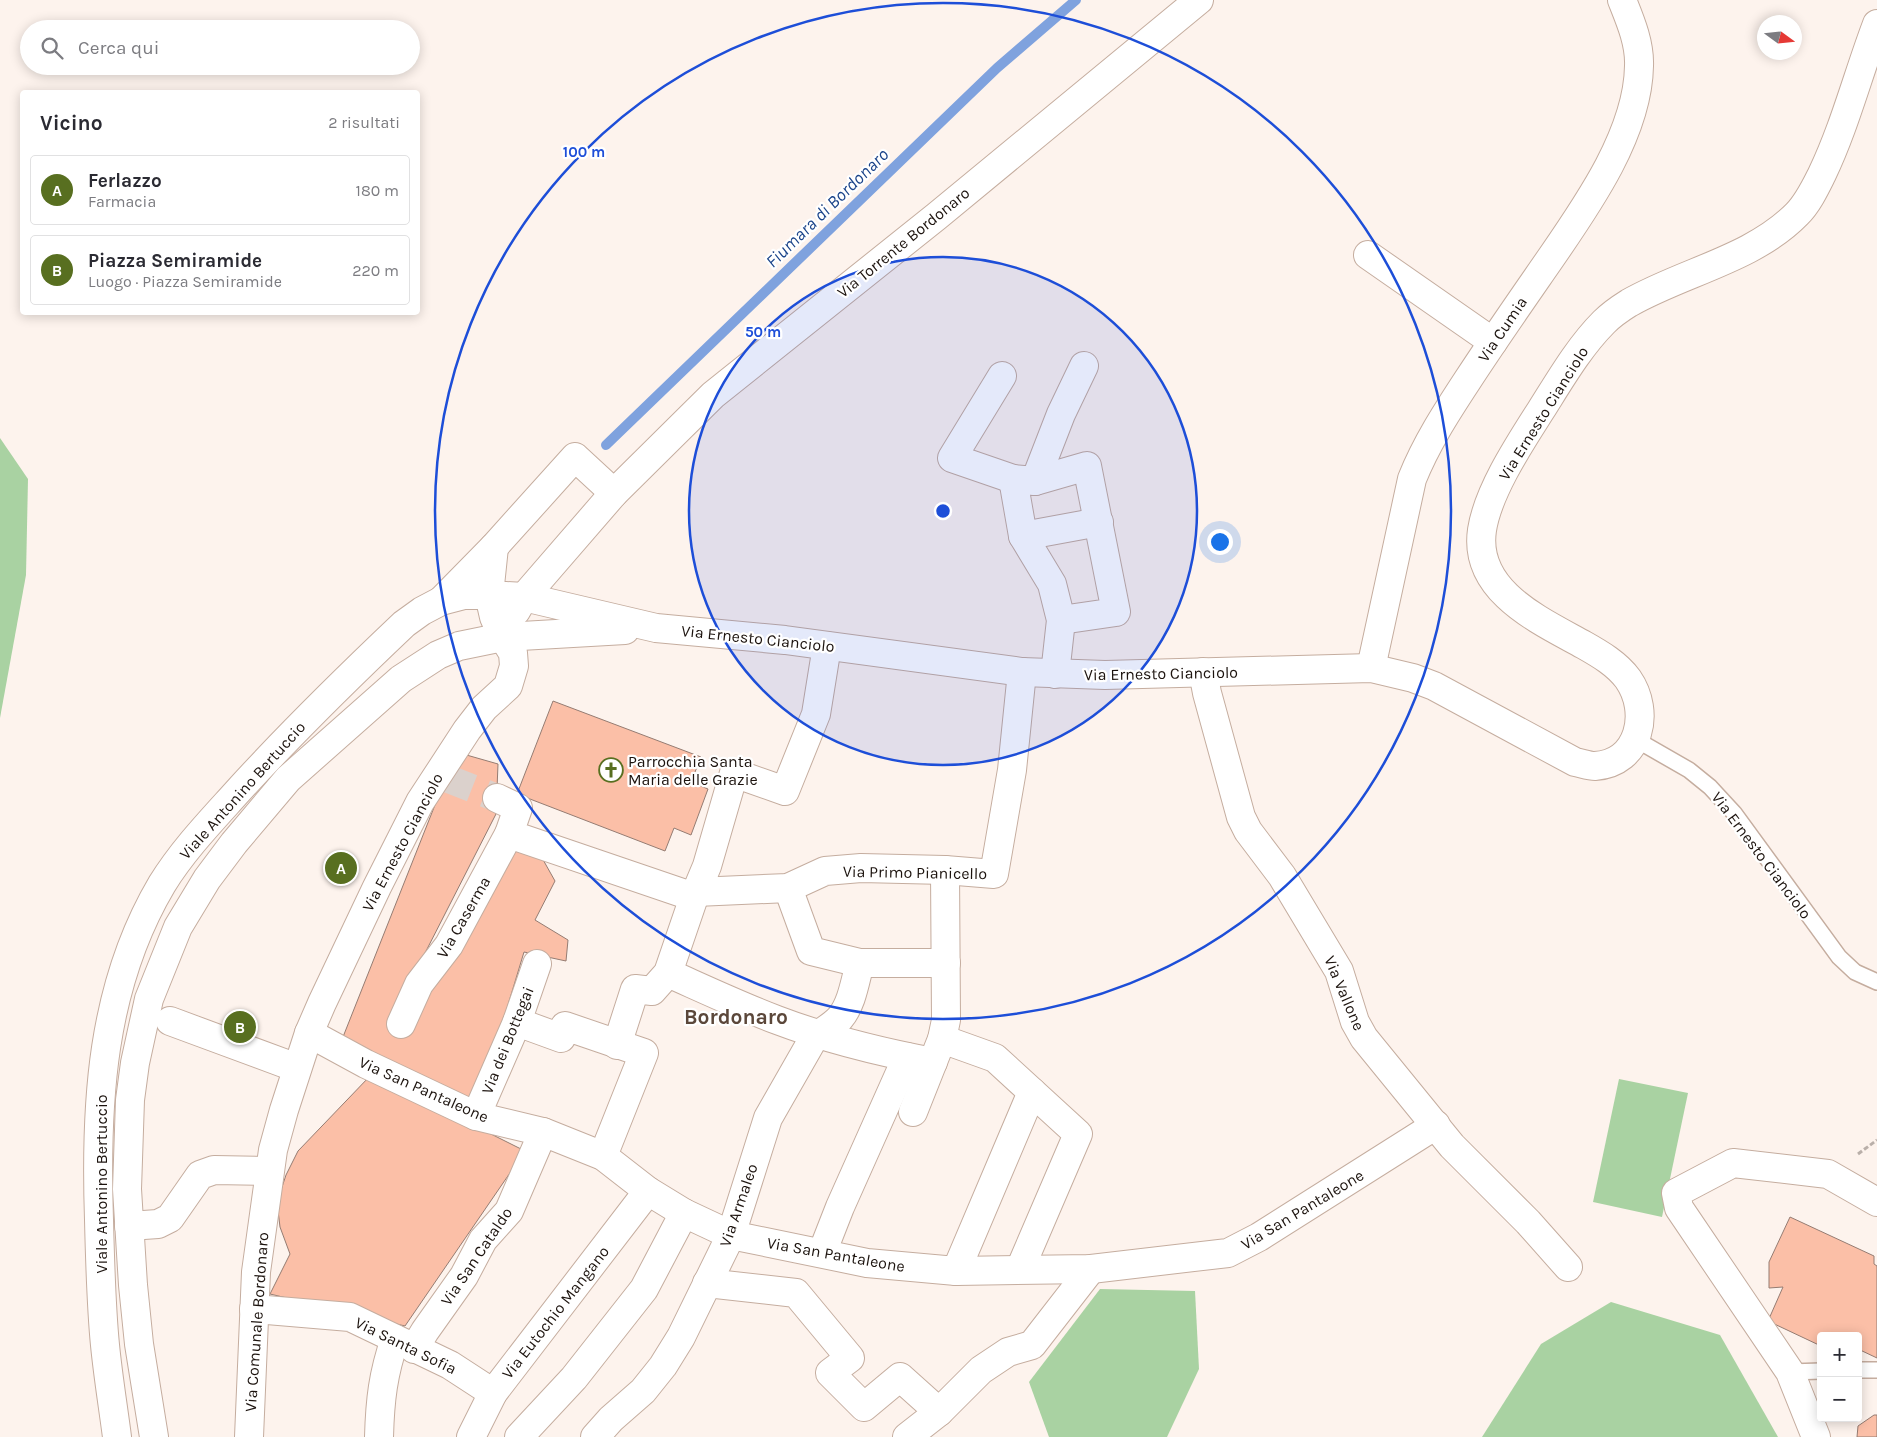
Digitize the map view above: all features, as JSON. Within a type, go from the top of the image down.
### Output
[{"type":"street","name":"Via Torrente Bordonaro","points":[[502,637],[524,597],[614,492],[713,394],[945,210],[1199,0]]},
{"type":"street","name":"Via Cumia","points":[[1371,668],[1412,480],[1422,454],[1493,342],[1586,207],[1620,142],[1638,86],[1640,64],[1635,38],[1622,0]]},
{"type":"street","name":"Via Ernesto Cianciolo","points":[[656,628],[827,646],[1022,672],[1055,674],[1105,675],[1371,668],[1413,678],[1434,686],[1575,762],[1594,766],[1612,762],[1627,752],[1635,739],[1641,712],[1636,693],[1628,678],[1614,664],[1600,654],[1539,620],[1516,604],[1500,588],[1488,571],[1481,551],[1482,529],[1488,507],[1519,445],[1559,381],[1605,321],[1629,304],[1758,243],[1780,230],[1799,212],[1813,191],[1844,124],[1877,24]]},
{"type":"street","points":[[1368,255],[1493,342]]},
{"type":"street","points":[[1055,674],[1061,620],[1052,584],[1023,536],[1024,480],[1061,414],[1084,366]]},
{"type":"street","points":[[1002,376],[952,458],[1024,480],[1087,466],[1116,612],[1061,620]]},
{"type":"street","points":[[441,601],[494,547],[574,458],[614,492]]},
{"type":"street","points":[[1023,536],[1099,522]]},
{"type":"street","name":"Via Ernesto Cianciolo","points":[[309,1034],[377,887],[420,802],[442,776],[484,708],[508,686],[514,666],[513,653],[502,637],[494,618],[489,595],[494,547]]},
{"type":"street","name":"Viale Antonino Bertuccio","points":[[117,1437],[105,1344],[101,1289],[98,1144],[100,1097],[110,1020],[117,990],[147,913],[162,884],[179,858],[264,761],[376,650],[404,624],[422,611],[441,601],[464,595],[524,597],[656,628]]},
{"type":"street","name":"Viale Antonino Bertuccio","points":[[154,1437],[139,1344],[133,1285],[128,1180],[130,1100],[148,999],[178,927],[207,879],[234,843],[288,779],[401,679],[438,655],[459,646],[502,637],[656,628]]},
{"type":"street","points":[[618,1045],[635,989],[652,991],[668,973],[695,894],[707,866],[734,773],[786,791],[816,714],[827,646]]},
{"type":"street","name":"Via Primo Pianicello","points":[[509,834],[695,894],[788,888],[825,871],[861,868],[945,870],[994,874],[1012,770],[1022,672]]},
{"type":"street","name":"Via Vallone","points":[[1203,672],[1241,817],[1248,831],[1282,876],[1339,971],[1355,1022],[1364,1038],[1452,1146],[1528,1222],[1568,1267]]},
{"type":"street","points":[[497,798],[518,808],[509,834]]},
{"type":"street","name":"Via Caserma","points":[[401,1024],[420,984],[449,945],[509,834]]},
{"type":"street","points":[[822,1253],[840,1207],[946,1020],[945,870]]},
{"type":"street","points":[[788,888],[811,951],[860,963],[946,963]]},
{"type":"street","name":"Via Armaleo","points":[[595,1437],[611,1419],[643,1391],[663,1366],[681,1337],[731,1235],[768,1118],[812,1041],[839,1018],[849,1004],[860,963]]},
{"type":"street","name":"Via dei Bottegai","points":[[476,1116],[517,1022],[537,964]]},
{"type":"street","points":[[668,973],[778,1020],[818,1034],[927,1053],[995,1058],[1078,1134],[1020,1269]]},
{"type":"street","points":[[170,1021],[297,1068]]},
{"type":"street","points":[[517,1022],[561,1038],[565,1026],[644,1053],[603,1156]]},
{"type":"street","name":"Via San Pantaleone","points":[[309,1034],[366,1064],[476,1116],[543,1132],[603,1156],[648,1191],[684,1214],[731,1235],[868,1262],[956,1271],[1091,1269],[1228,1253],[1259,1238],[1436,1125]]},
{"type":"street","name":"Via Comunale Bordonaro","points":[[249,1437],[256,1272],[270,1171],[277,1134],[309,1034]]},
{"type":"street","points":[[912,1112],[927,1053]]},
{"type":"street","points":[[956,1271],[1032,1092]]},
{"type":"street","name":"Via San Cataldo","points":[[379,1437],[380,1399],[386,1365],[405,1344],[425,1331],[464,1276],[483,1240],[509,1211],[543,1132]]},
{"type":"street","points":[[1816,1437],[1790,1372],[1679,1208],[1676,1193],[1733,1163],[1828,1174],[1877,1202]]},
{"type":"street","points":[[129,1226],[158,1224],[170,1218],[200,1175],[214,1170],[270,1171]]},
{"type":"street","name":"Via Eutochio Mangano","points":[[471,1437],[493,1393],[648,1191]]},
{"type":"street","points":[[519,1437],[574,1378],[644,1289],[684,1214]]},
{"type":"street","points":[[907,1437],[940,1412],[981,1370],[1008,1352],[1032,1345],[1091,1269]]},
{"type":"street","points":[[707,1283],[796,1293],[850,1358],[830,1373],[864,1407],[900,1377],[940,1412]]},
{"type":"street","name":"Via Santa Sofia","points":[[254,1309],[350,1317],[450,1365],[493,1393]]},
{"type":"lane","name":"Via Ernesto Cianciolo","points":[[1635,739],[1689,770],[1710,787],[1734,813],[1839,957],[1854,972],[1877,982]]},
{"type":"lane","points":[[1862,1370],[1877,1370]]},
{"type":"lane","points":[[1790,1372],[1817,1371]]},
{"type":"green space","points":[[0,438],[28,479],[26,575],[0,718]]},
{"type":"green space","points":[[1619,1079],[1688,1093],[1662,1217],[1593,1202]]},
{"type":"green space","points":[[1100,1289],[1195,1291],[1199,1369],[1167,1437],[1049,1437],[1029,1382]]},
{"type":"green space","points":[[1611,1302],[1720,1335],[1778,1437],[1482,1437],[1541,1344]]},
{"type":"building","name":"Parrocchia Santa Maria delle Grazie","points":[[553,701],[701,757],[691,782],[708,789],[691,835],[674,828],[665,851],[517,794]]},
{"type":"building","points":[[456,752],[498,764],[496,814],[400,1002],[509,839],[537,849],[555,881],[535,920],[568,940],[566,961],[524,952],[476,1111],[339,1047]]},
{"type":"building","points":[[370,1076],[413,1095],[525,1151],[405,1326],[270,1294],[290,1254],[280,1227],[277,1202],[286,1175],[298,1151]]},
{"type":"building","points":[[1790,1217],[1874,1256],[1874,1264],[1877,1266],[1877,1358],[1862,1351],[1862,1332],[1817,1332],[1817,1344],[1768,1321],[1783,1287],[1769,1288],[1769,1262]]},
{"type":"building","points":[[1874,1415],[1877,1415],[1877,1437],[1857,1437],[1858,1426]]},
{"type":"waterway","name":"Fiumara di Bordonaro","points":[[606,445],[997,68],[1076,0]]},
{"type":"tunnel","points":[[446,778],[497,798]]},
{"type":"place","name":"Parrocchia Santa Maria delle Grazie","points":[[611,770]]},
{"type":"place","name":"Ferlazzo","points":[[341,868]]},
{"type":"place","name":"Piazza Semiramide","points":[[240,1027]]},
{"type":"district","name":"Bordonaro","points":[[736,1017]]}]
